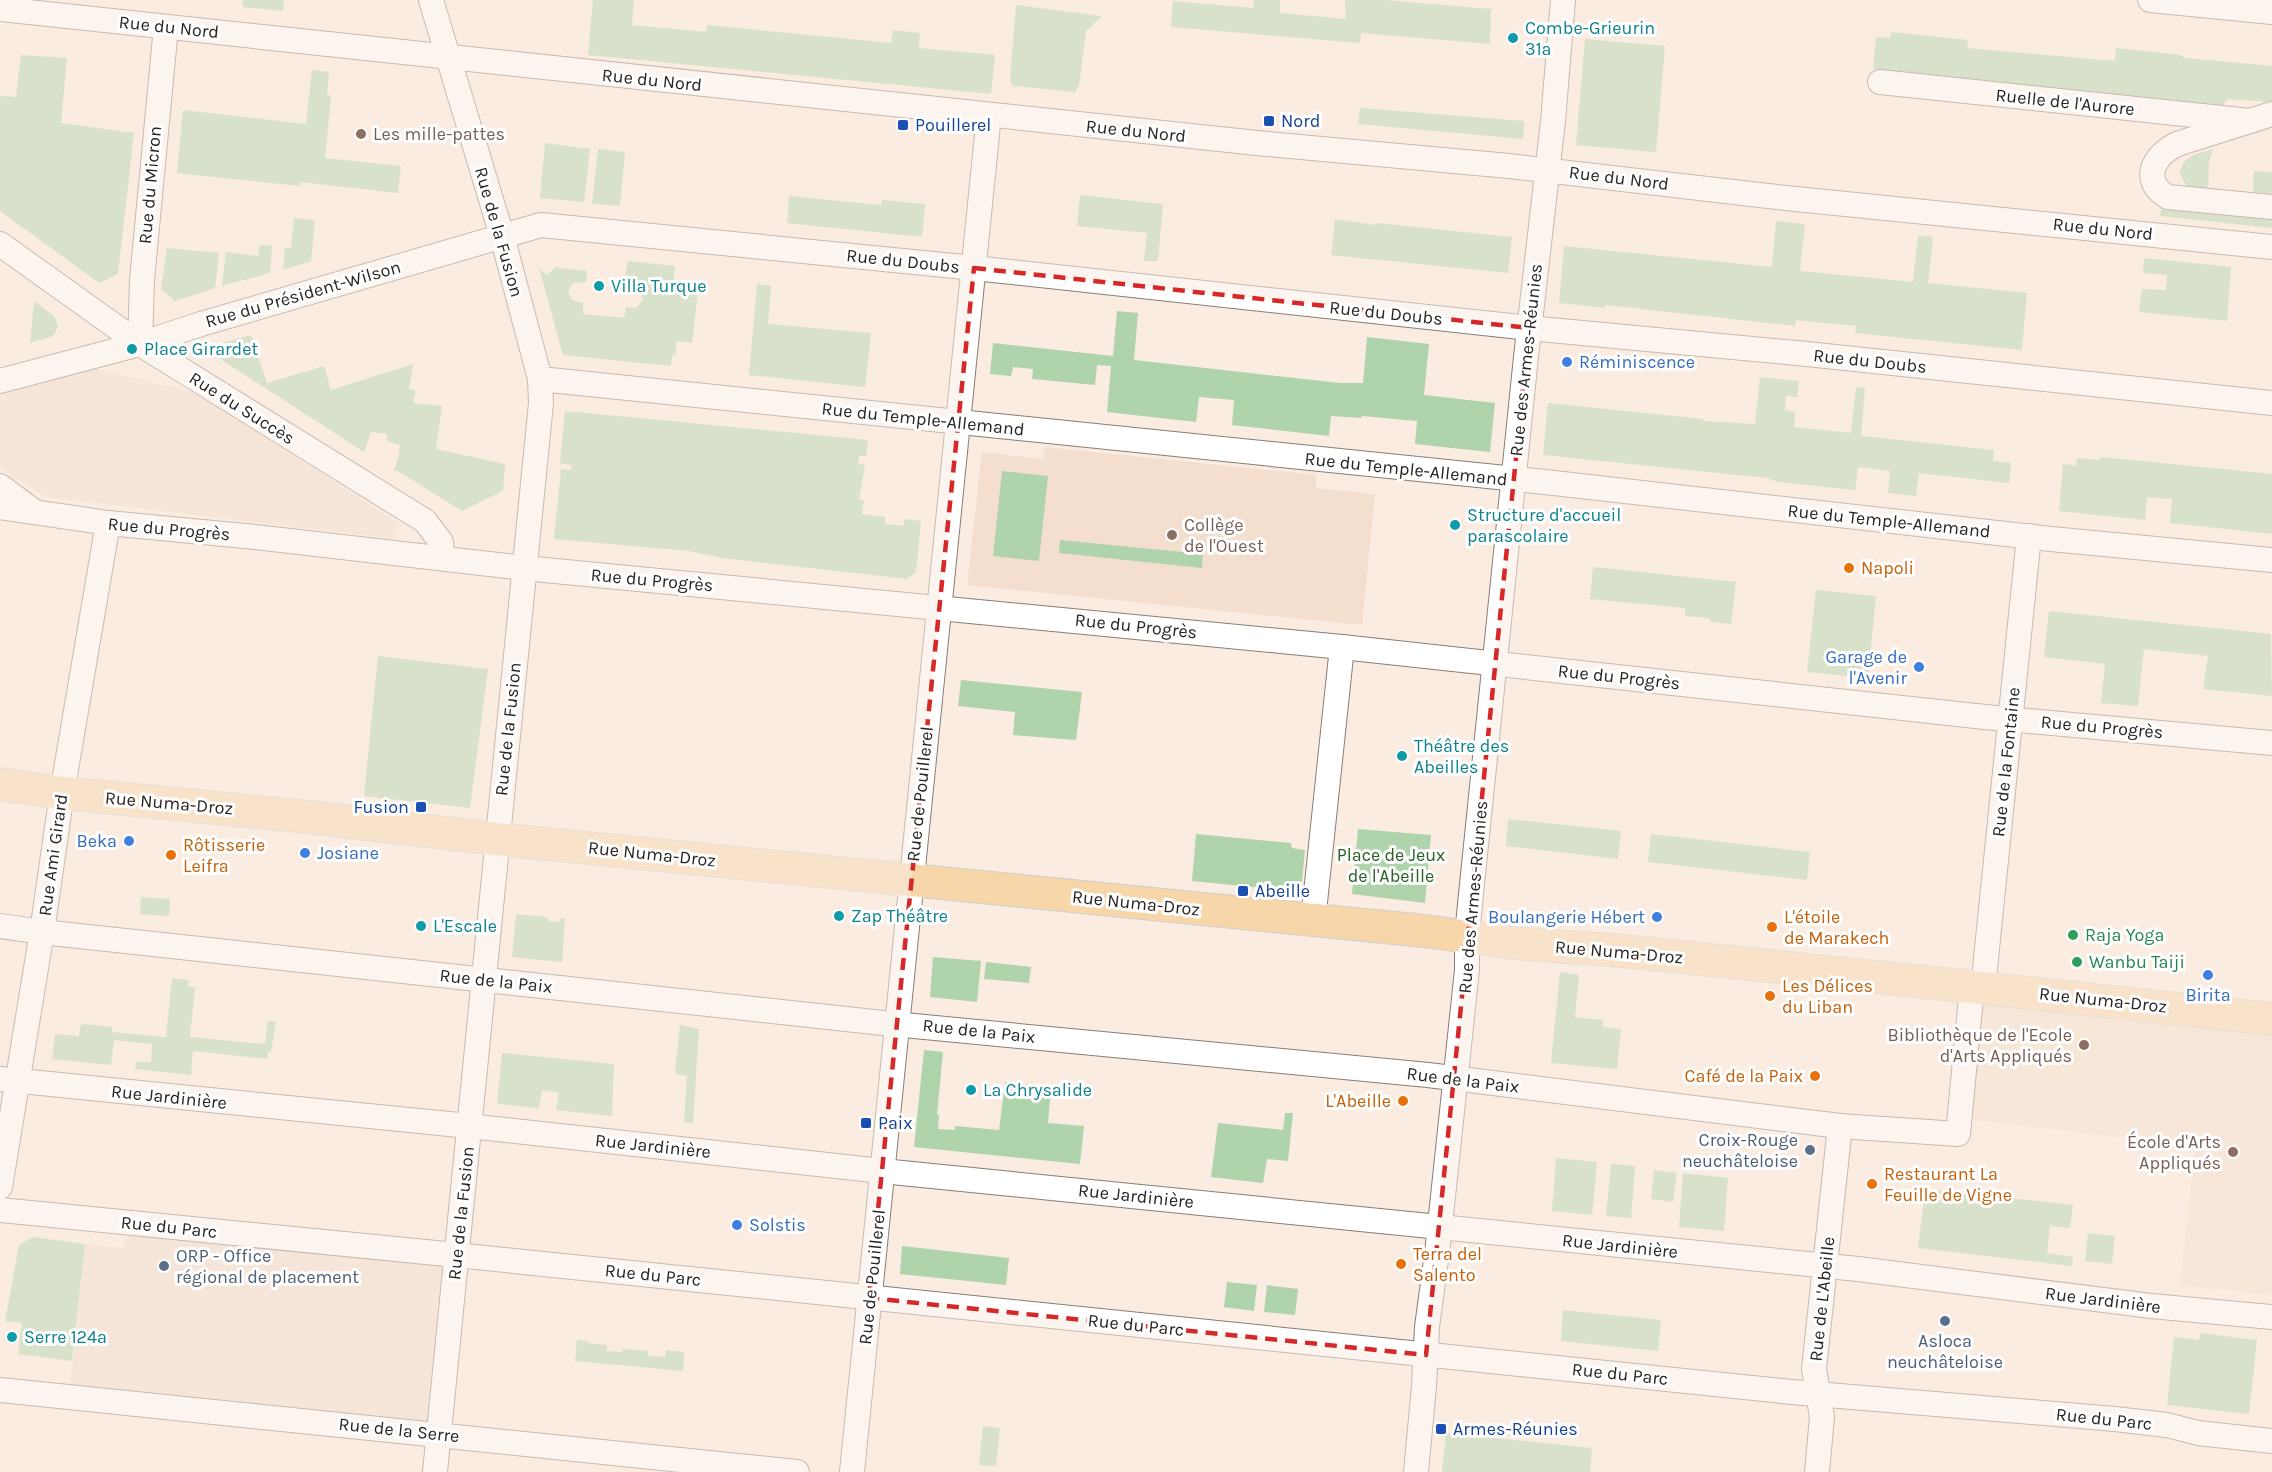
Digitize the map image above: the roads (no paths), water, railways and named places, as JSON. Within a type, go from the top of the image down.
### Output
[{"type":"main road","name":"Rue Numa-Droz","points":[[0,784],[62,793],[308,817],[497,839],[2272,1018]]},
{"type":"street","name":"Rue de la Fusion","points":[[430,0],[502,236],[540,379],[541,403],[435,1472]]},
{"type":"street","name":"Rue des Armes-Réunies","points":[[1416,1472],[1427,1327],[1440,1228],[1467,970],[1467,936],[1563,0]]},
{"type":"street","points":[[2150,0],[2272,12]]},
{"type":"street","name":"Rue du Nord","points":[[0,9],[989,115],[1547,170],[1786,198],[2272,247]]},
{"type":"street","name":"Rue du Micron","points":[[140,344],[144,257],[166,27]]},
{"type":"street","name":"Ruelle de l'Aurore","points":[[1880,82],[2261,117]]},
{"type":"street","name":"Rue de Pouillerel","points":[[852,1472],[989,115]]},
{"type":"street","points":[[2261,117],[2166,149],[2154,166],[2152,176],[2158,191],[2168,197],[2272,207]]},
{"type":"street","name":"Rue du Doubs","points":[[502,236],[541,225],[974,268],[1529,328],[1808,354],[2272,404]]},
{"type":"street","name":"Rue du Président-Wilson","points":[[0,381],[140,344],[502,236]]},
{"type":"street","name":"Rue du Succès","points":[[0,244],[140,344],[425,521],[441,542],[443,558]]},
{"type":"street","name":"Rue du Temple-Allemand","points":[[540,379],[2272,560]]},
{"type":"street","points":[[0,486],[34,512]]},
{"type":"street","name":"Rue du Progrès","points":[[0,507],[108,524],[255,537],[524,568],[1342,647],[2011,719],[2272,743]]},
{"type":"street","name":"Rue Ami Girard","points":[[0,1187],[9,1081],[42,932],[62,793],[108,524]]},
{"type":"street","name":"Rue de la Fontaine","points":[[1958,1134],[2011,719],[2029,536]]},
{"type":"street","points":[[1313,921],[1342,647]]},
{"type":"street","name":"Rue de la Paix","points":[[0,926],[896,1024],[1455,1079],[1840,1126],[1958,1134]]},
{"type":"street","name":"Rue Jardinière","points":[[9,1081],[470,1126],[882,1171],[1858,1269],[2151,1306],[2272,1317]]},
{"type":"street","name":"Rue de L'Abeille","points":[[1817,1472],[1822,1417],[1814,1369],[1840,1126]]},
{"type":"street","name":"Rue du Parc","points":[[0,1210],[1818,1394],[2115,1419],[2167,1425],[2198,1433],[2272,1441]]},
{"type":"street","name":"Rue de la Serre","points":[[0,1390],[797,1472]]},
{"type":"place","name":"Combe-Grieurin 31a","points":[[1513,38]]},
{"type":"place","name":"Nord","points":[[1269,121]]},
{"type":"place","name":"Pouillerel","points":[[903,125]]},
{"type":"place","name":"Les mille-pattes","points":[[361,134]]},
{"type":"place","name":"Villa Turque","points":[[599,286]]},
{"type":"place","name":"Place Girardet","points":[[132,349]]},
{"type":"place","name":"Réminiscence","points":[[1567,362]]},
{"type":"place","name":"Structure d'accueil parascolaire","points":[[1455,525]]},
{"type":"place","name":"Collège de l'Ouest","points":[[1172,535]]},
{"type":"place","name":"Napoli","points":[[1849,568]]},
{"type":"place","name":"Garage de l'Avenir","points":[[1919,667]]},
{"type":"place","name":"Théâtre des Abeilles","points":[[1402,756]]},
{"type":"place","name":"Fusion","points":[[421,807]]},
{"type":"place","name":"Beka","points":[[129,841]]},
{"type":"place","name":"Josiane","points":[[305,853]]},
{"type":"place","name":"Rôtisserie Leifra","points":[[171,855]]},
{"type":"place","name":"Abeille","points":[[1243,891]]},
{"type":"place","name":"Zap Théâtre","points":[[839,916]]},
{"type":"place","name":"Boulangerie Hébert","points":[[1657,917]]},
{"type":"place","name":"L'Escale","points":[[421,926]]},
{"type":"place","name":"L'étoile de Marakech","points":[[1772,927]]},
{"type":"place","name":"Raja Yoga","points":[[2073,935]]},
{"type":"place","name":"Wanbu Taiji","points":[[2077,962]]},
{"type":"place","name":"Birita","points":[[2208,975]]},
{"type":"place","name":"Les Délices du Liban","points":[[1770,996]]},
{"type":"place","name":"Bibliothèque de l'Ecole d'Arts Appliqués","points":[[2084,1045]]},
{"type":"place","name":"Café de la Paix","points":[[1815,1076]]},
{"type":"place","name":"La Chrysalide","points":[[971,1090]]},
{"type":"place","name":"L'Abeille","points":[[1403,1101]]},
{"type":"place","name":"Paix","points":[[866,1123]]},
{"type":"place","name":"Croix-Rouge neuchâteloise","points":[[1810,1150]]},
{"type":"place","name":"École d'Arts Appliqués","points":[[2233,1152]]},
{"type":"place","name":"Restaurant La Feuille de Vigne","points":[[1872,1184]]},
{"type":"place","name":"Solstis","points":[[737,1225]]},
{"type":"place","name":"Terra del Salento","points":[[1401,1264]]},
{"type":"place","name":"ORP - Office régional de placement","points":[[164,1266]]},
{"type":"place","name":"Asloca neuchâteloise","points":[[1945,1321]]},
{"type":"place","name":"Serre 124a","points":[[12,1337]]},
{"type":"place","name":"Armes-Réunies","points":[[1441,1429]]},
{"type":"park label","name":"Place de Jeux de l'Abeille","points":[[1391,865]]}]
